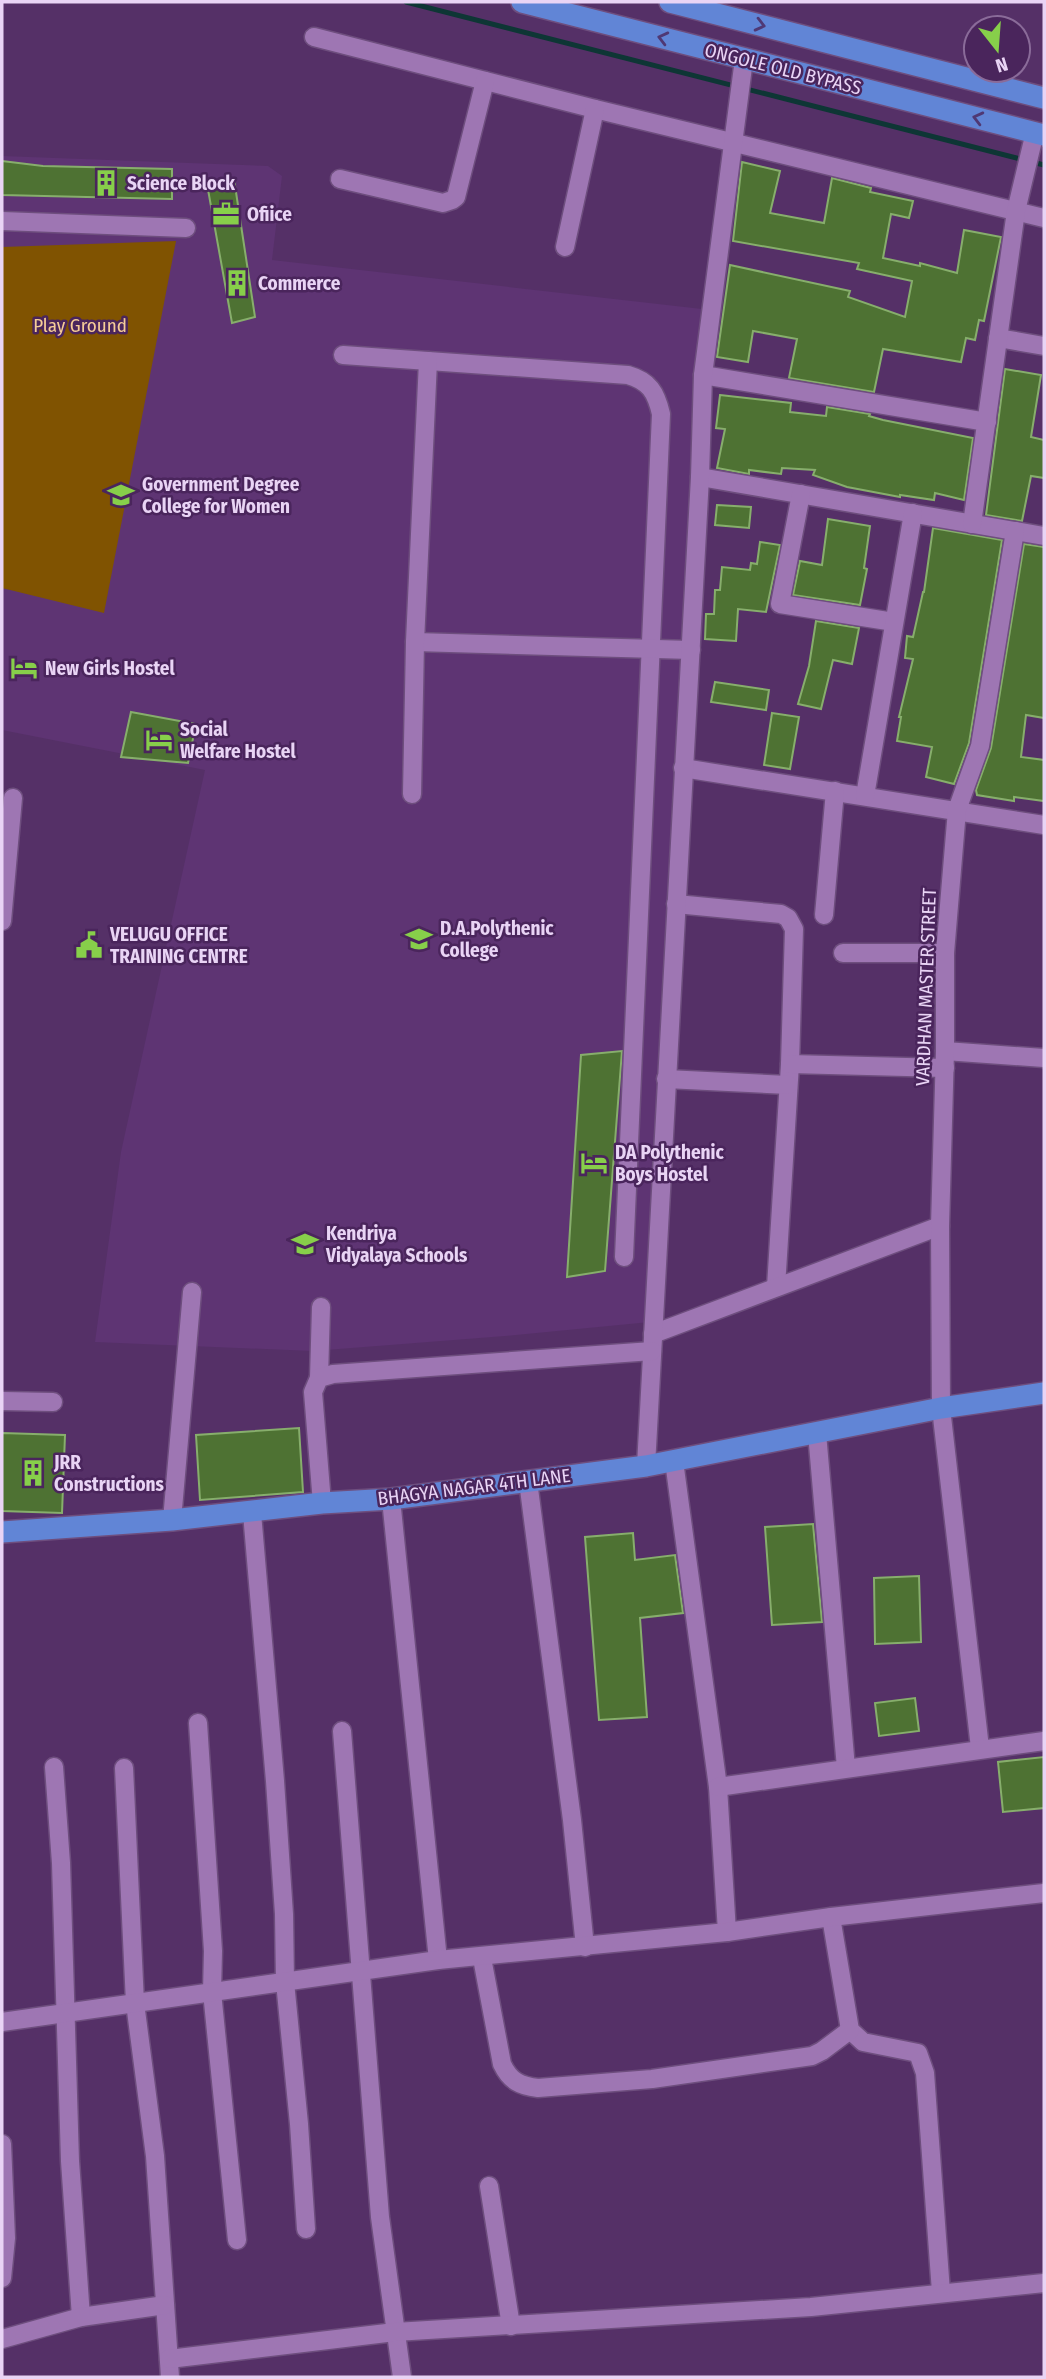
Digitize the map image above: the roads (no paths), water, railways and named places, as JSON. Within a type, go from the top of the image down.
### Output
[{"type":"main road","name":"ONGOLE OLD BYPASS","points":[[523,2],[1037,138]]},
{"type":"main road","name":"ONGOLE OLD BYPASS","points":[[670,2],[1044,99]]},
{"type":"main road","name":"BHAGYA NAGAR 4TH LANE","points":[[2,1532],[172,1520],[253,1513],[322,1503],[391,1499],[646,1466],[941,1409],[1044,1393]]},
{"type":"street","points":[[314,37],[595,109],[1017,205],[1044,218]]},
{"type":"street","points":[[646,1466],[691,650],[703,375],[744,59]]},
{"type":"street","points":[[340,179],[443,203],[453,200],[456,197],[485,81]]},
{"type":"street","points":[[565,247],[595,109]]},
{"type":"street","points":[[972,524],[1017,205],[1037,138]]},
{"type":"street","points":[[2,221],[186,228]]},
{"type":"street","points":[[999,338],[1044,346]]},
{"type":"street","points":[[343,355],[628,375],[644,380],[652,389],[661,414],[624,1257]]},
{"type":"street","points":[[412,794],[415,642],[428,361]]},
{"type":"street","points":[[703,375],[986,422]]},
{"type":"street","points":[[700,477],[1044,536]]},
{"type":"street","points":[[801,494],[780,604],[894,622]]},
{"type":"street","points":[[865,796],[913,513]]},
{"type":"street","name":"VARDHAN MASTER STREET","points":[[980,1748],[941,1409],[940,1226],[945,953],[957,810],[980,746],[1015,531]]},
{"type":"street","points":[[415,642],[691,650]]},
{"type":"street","points":[[683,768],[1044,825]]},
{"type":"street","points":[[824,915],[835,791]]},
{"type":"street","points":[[2,921],[13,798]]},
{"type":"street","points":[[676,904],[780,914],[792,923],[794,929],[790,1063],[776,1287]]},
{"type":"street","points":[[843,953],[945,953]]},
{"type":"street","points":[[790,1063],[1044,1058]]},
{"type":"street","points":[[666,1079],[788,1085]]},
{"type":"street","points":[[318,1378],[333,1374],[652,1343],[776,1287],[940,1226]]},
{"type":"street","points":[[172,1520],[192,1292]]},
{"type":"street","points":[[321,1307],[318,1378],[313,1392],[322,1503]]},
{"type":"street","points":[[2,1401],[53,1402]]},
{"type":"street","points":[[817,1433],[846,1768]]},
{"type":"street","points":[[674,1461],[718,1787],[727,1932]]},
{"type":"street","points":[[528,1481],[572,1820],[585,1947]]},
{"type":"street","points":[[391,1499],[438,1960]]},
{"type":"street","points":[[253,1513],[275,1781],[284,1914],[285,1982],[306,2229]]},
{"type":"street","points":[[198,1723],[213,1951],[212,1992],[237,2240]]},
{"type":"street","points":[[342,1731],[380,2217],[402,2377]]},
{"type":"street","points":[[718,1787],[1044,1741]]},
{"type":"street","points":[[54,1767],[61,1863],[70,2161],[81,2317]]},
{"type":"street","points":[[124,1768],[135,2003],[155,2156],[170,2377]]},
{"type":"street","points":[[2,2022],[438,1960],[482,1958],[727,1932],[831,1917],[1044,1893]]},
{"type":"street","points":[[831,1917],[850,2030],[863,2042],[918,2053],[925,2073],[941,2292]]},
{"type":"street","points":[[482,1958],[502,2064],[509,2078],[523,2086],[538,2088],[652,2079],[812,2056],[850,2030]]},
{"type":"street","points":[[2,2144],[6,2238],[2,2278]]},
{"type":"street","points":[[489,2186],[511,2326]]},
{"type":"street","points":[[169,2359],[395,2332],[811,2307],[1044,2283]]},
{"type":"street","points":[[2,2339],[81,2317],[165,2305]]},
{"type":"waterway","points":[[406,2],[1044,165]]},
{"type":"place","name":"Science Block","points":[[106,183]]},
{"type":"place","name":"Ofiice","points":[[226,214]]},
{"type":"place","name":"Commerce","points":[[237,283]]},
{"type":"place","name":"Government Degree College for Women","points":[[121,495]]},
{"type":"place","name":"New Girls Hostel","points":[[24,668]]},
{"type":"place","name":"Social Welfare Hostel","points":[[159,740]]},
{"type":"place","name":"D.A.Polythenic College","points":[[419,939]]},
{"type":"place","name":"VELUGU OFFICE TRAINING CENTRE","points":[[89,945]]},
{"type":"place","name":"DA Polythenic Boys Hostel","points":[[594,1163]]},
{"type":"place","name":"Kendriya Vidyalaya Schools","points":[[305,1244]]},
{"type":"place","name":"JRR Constructions","points":[[33,1473]]},
{"type":"park label","name":"Play Ground","points":[[80,325]]}]
